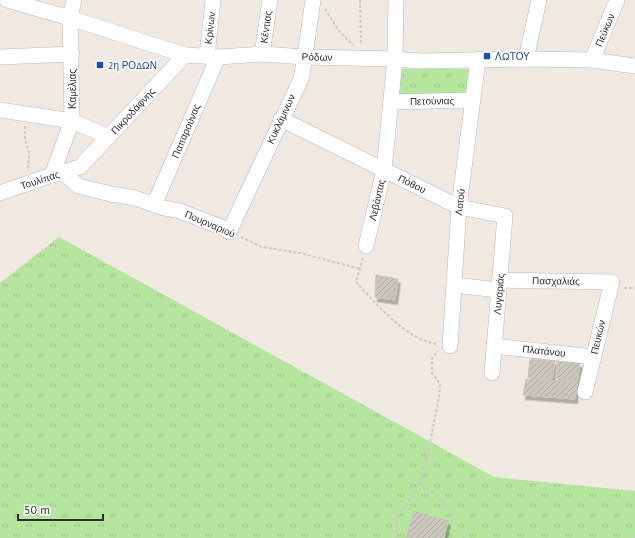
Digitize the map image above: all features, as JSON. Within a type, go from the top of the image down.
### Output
[{"type":"street","name":"Ρόδων","points":[[7,0],[70,18],[185,55],[213,56],[262,54],[305,57],[361,56],[420,60],[592,60],[635,66]]},
{"type":"street","name":"Καμέλιας","points":[[57,174],[72,121],[72,54],[70,18],[74,0]]},
{"type":"street","name":"Κρίνων","points":[[213,0],[213,56]]},
{"type":"street","name":"Κέντιας","points":[[262,54],[270,0]]},
{"type":"street","name":"Λεβάντας","points":[[366,246],[384,170],[395,58],[396,0]]},
{"type":"street","points":[[526,59],[539,0]]},
{"type":"street","name":"Πεύκων","points":[[592,60],[617,0]]},
{"type":"street","name":"Κυκλάμινων","points":[[229,232],[301,79],[319,3]]},
{"type":"street","points":[[0,57],[72,54]]},
{"type":"street","name":"Πικροδάφνης","points":[[80,167],[185,55]]},
{"type":"street","name":"Παπαρούνας","points":[[154,205],[213,56]]},
{"type":"street","name":"Λοτού","points":[[450,346],[459,207],[478,59]]},
{"type":"street","name":"Πετούνιας","points":[[391,102],[473,100]]},
{"type":"street","points":[[0,110],[72,121],[109,136]]},
{"type":"street","name":"Πόθου","points":[[281,119],[459,207],[505,216]]},
{"type":"street","name":"Τουλίπας","points":[[0,193],[80,167]]},
{"type":"street","name":"Πουρναριού","points":[[57,174],[78,186],[135,198],[154,205],[180,211],[221,227],[229,232]]},
{"type":"street","name":"Λυγαριάς","points":[[492,373],[505,216]]},
{"type":"street","name":"Πασχαλιάς","points":[[454,285],[612,282]]},
{"type":"street","name":"Πευκών","points":[[585,392],[612,282]]},
{"type":"street","name":"Πλατάνου","points":[[494,346],[594,356]]},
{"type":"path","points":[[360,0],[361,56]]},
{"type":"path","points":[[319,3],[339,31],[361,56]]},
{"type":"path","points":[[26,114],[24,123],[25,139],[29,153],[27,184]]},
{"type":"path","name":"Πουρναριού","points":[[229,232],[262,246],[300,252],[361,269]]},
{"type":"path","points":[[366,246],[361,269],[356,282],[376,304],[404,329],[431,343],[450,346]]},
{"type":"path","points":[[396,538],[396,526],[400,512],[411,499],[426,463],[439,397],[440,384],[432,373],[432,359],[438,350],[450,346]]},
{"type":"path","points":[[419,482],[436,495],[449,508],[464,538]]},
{"type":"green space","points":[[402,69],[473,69],[469,96],[398,98]]},
{"type":"green space","points":[[59,237],[494,477],[635,491],[635,538],[0,538],[0,283]]},
{"type":"building","points":[[376,275],[398,279],[395,300],[375,297]]},
{"type":"building","points":[[530,359],[555,361],[552,379],[528,377]]},
{"type":"building","points":[[557,361],[580,363],[577,381],[556,378]]},
{"type":"building","points":[[526,379],[577,382],[575,399],[523,395]]},
{"type":"building","points":[[414,511],[448,521],[444,538],[406,538]]},
{"type":"place","name":"ΛΩΤΟΥ","points":[[487,56]]},
{"type":"place","name":"2η ΡΟΔΩΝ","points":[[100,65]]}]
